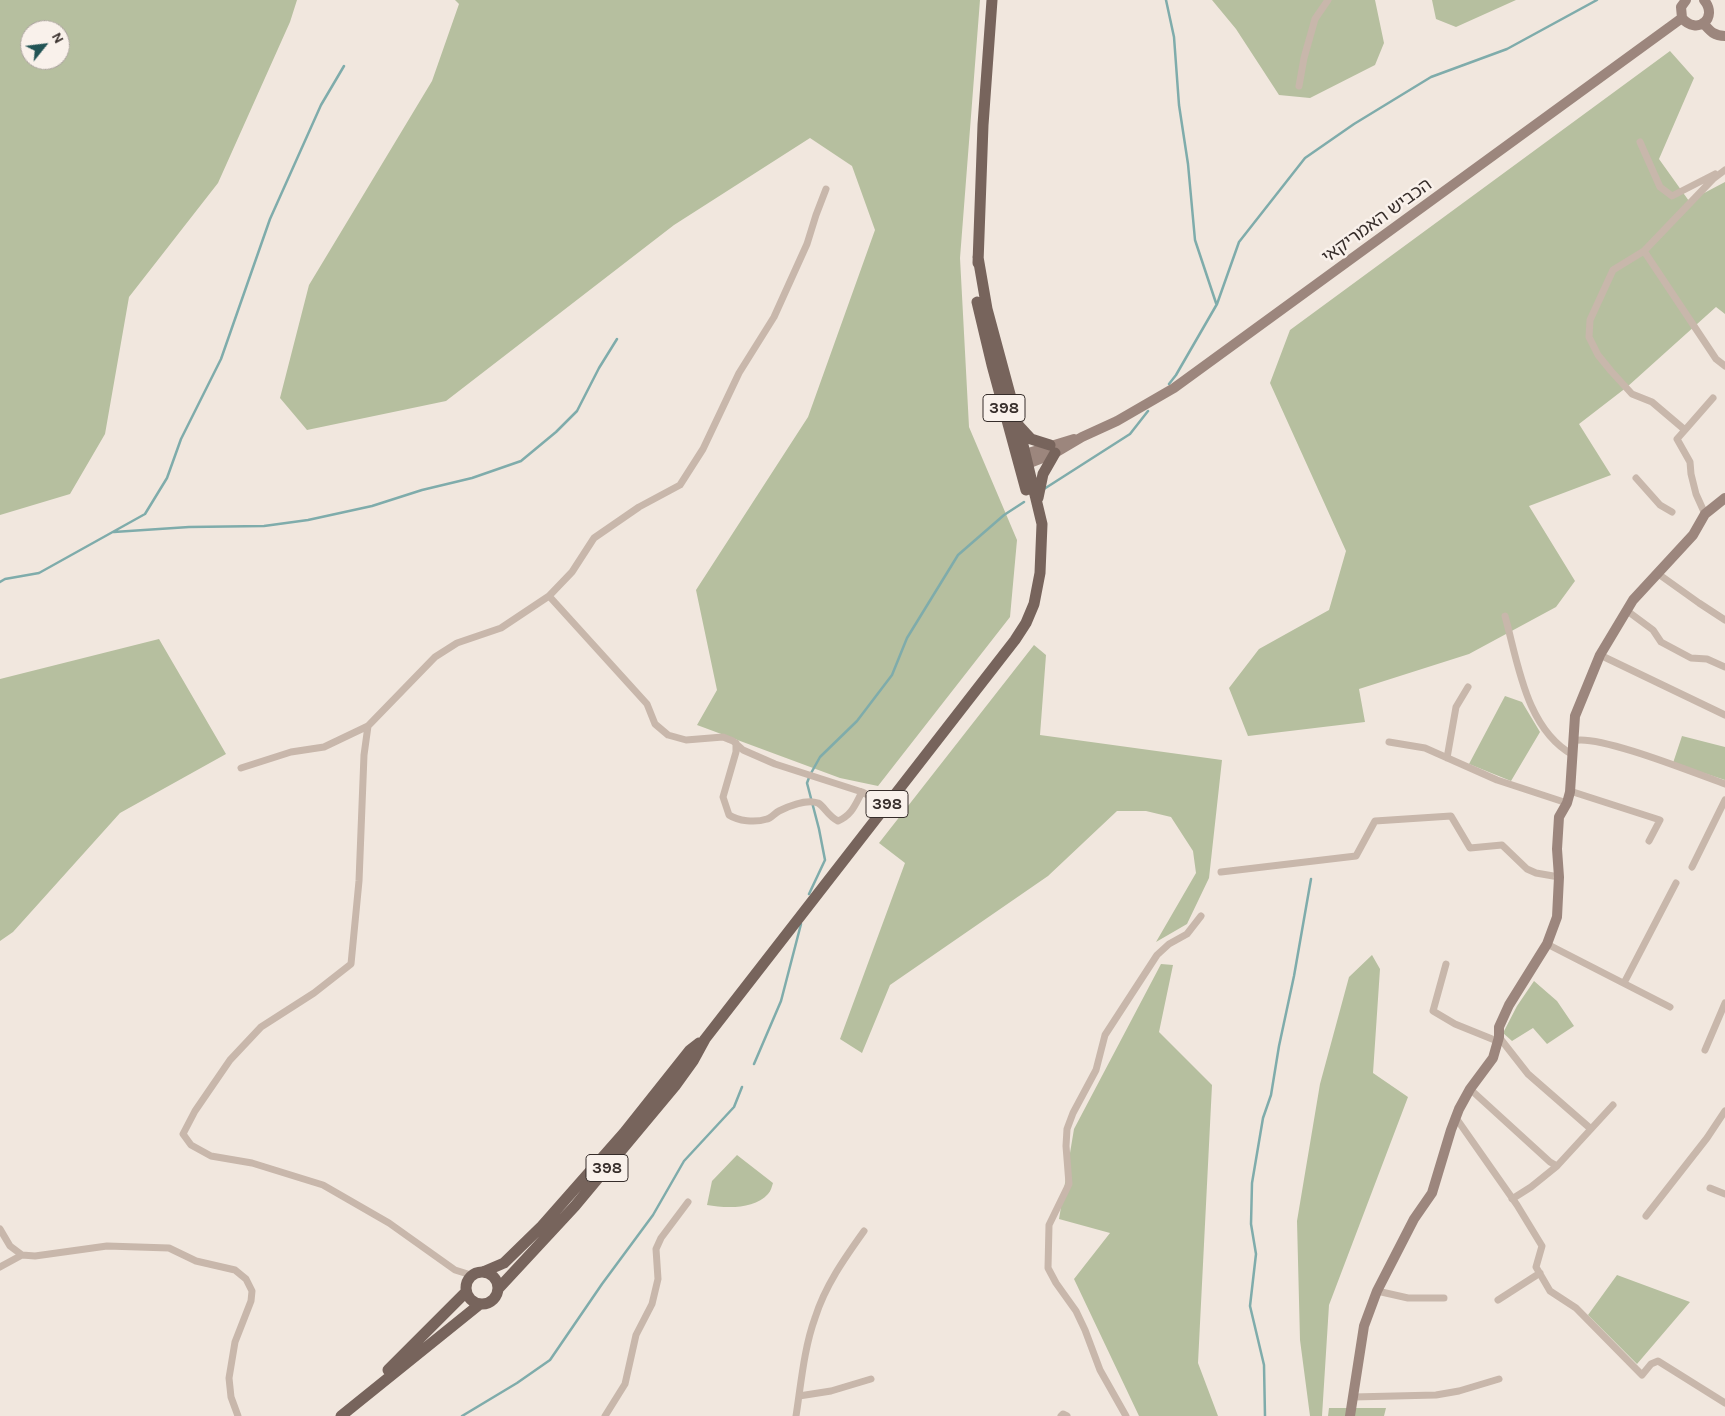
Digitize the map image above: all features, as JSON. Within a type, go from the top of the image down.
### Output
[{"type":"main road","name":"398","points":[[342,1416],[480,1304],[492,1300],[498,1290],[571,1202],[690,1050],[705,1039],[1026,624],[1034,604],[1040,573],[1042,524],[992,365],[976,287],[982,134],[992,0]]},
{"type":"main road","name":"398","points":[[978,257],[987,309],[1018,424],[1041,557]]},
{"type":"main road","points":[[1018,424],[1031,439],[1053,449],[1040,482],[1037,505]]},
{"type":"main road","name":"398","points":[[342,1416],[466,1292],[466,1286],[471,1275],[504,1263],[571,1202]]},
{"type":"main road","points":[[483,1272],[494,1278],[498,1290]]},
{"type":"main road","points":[[466,1292],[474,1302],[480,1304]]},
{"type":"street","points":[[1299,86],[1304,58],[1315,19],[1328,0]]},
{"type":"street","points":[[1686,0],[1681,7],[1682,18],[1691,25],[1697,26],[1703,23],[1709,15],[1710,2]]},
{"type":"street","name":"הכביש האמריקאי","points":[[1023,460],[1082,437],[1144,406],[1203,368],[1682,18]]},
{"type":"street","points":[[1703,23],[1717,36],[1725,36]]},
{"type":"street","points":[[1640,142],[1660,187],[1672,196],[1715,174],[1717,176]]},
{"type":"street","points":[[1685,430],[1652,402],[1632,394],[1598,355],[1589,338],[1590,320],[1613,270],[1644,251],[1725,170]]},
{"type":"street","points":[[242,768],[291,752],[324,747],[368,726],[435,658],[457,643],[501,628],[549,596],[572,572],[594,538],[639,507],[680,485],[703,449],[740,373],[774,317],[807,244],[826,189]]},
{"type":"street","points":[[1644,251],[1716,359],[1725,366]]},
{"type":"street","points":[[1706,514],[1696,494],[1690,462],[1677,439],[1713,398]]},
{"type":"street","points":[[1636,478],[1660,505],[1672,512]]},
{"type":"street","points":[[1350,1416],[1364,1326],[1377,1291],[1414,1220],[1432,1193],[1456,1118],[1470,1089],[1493,1058],[1499,1027],[1509,1005],[1547,944],[1557,917],[1559,817],[1568,803],[1570,791],[1575,716],[1600,655],[1626,610],[1657,573],[1693,535],[1706,514],[1725,498]]},
{"type":"street","points":[[1657,573],[1725,620]]},
{"type":"street","points":[[549,596],[647,704],[656,724],[668,735],[686,740],[723,737],[736,743],[743,750],[775,764],[862,792],[870,796],[883,809]]},
{"type":"street","points":[[1626,610],[1653,630],[1661,642],[1692,658],[1708,659],[1725,667]]},
{"type":"street","points":[[1505,616],[1529,701],[1541,724],[1560,748],[1573,754]]},
{"type":"street","points":[[1600,655],[1725,715]]},
{"type":"street","points":[[1447,758],[1456,707],[1468,687]]},
{"type":"street","points":[[368,726],[364,755],[359,881],[351,964],[314,993],[261,1027],[230,1060],[195,1111],[184,1134],[191,1145],[211,1156],[252,1162],[323,1185],[389,1223],[455,1270],[471,1275]]},
{"type":"street","points":[[1573,741],[1578,739],[1606,743],[1725,784]]},
{"type":"street","points":[[1389,742],[1425,748],[1497,780],[1568,803]]},
{"type":"street","points":[[736,743],[736,752],[723,797],[729,815],[735,820],[756,821],[768,819],[778,811],[803,803],[817,802],[823,806],[830,816],[838,821],[852,812],[862,792]]},
{"type":"street","points":[[1570,791],[1660,820],[1649,841]]},
{"type":"street","points":[[1692,867],[1725,800]]},
{"type":"street","points":[[1221,872],[1356,856],[1375,821],[1451,816],[1470,848],[1502,845],[1527,870],[1559,877]]},
{"type":"street","points":[[1624,984],[1676,883]]},
{"type":"street","points":[[1126,1416],[1100,1370],[1076,1311],[1048,1268],[1049,1225],[1069,1184],[1066,1146],[1067,1129],[1073,1113],[1096,1070],[1105,1035],[1157,955],[1170,944],[1187,934],[1201,916]]},
{"type":"street","points":[[1547,944],[1670,1007]]},
{"type":"street","points":[[1446,964],[1433,1011],[1455,1024],[1498,1039],[1528,1074],[1591,1129]]},
{"type":"street","points":[[1706,1050],[1725,1003]]},
{"type":"street","points":[[1470,1089],[1550,1162],[1557,1166]]},
{"type":"street","points":[[1512,1198],[1532,1187],[1557,1166],[1613,1105]]},
{"type":"street","points":[[1646,1216],[1725,1112]]},
{"type":"street","points":[[1456,1118],[1512,1198],[1542,1246],[1536,1267],[1550,1291],[1576,1308],[1642,1374],[1651,1364],[1658,1361],[1725,1403]]},
{"type":"street","points":[[1710,1188],[1725,1194]]},
{"type":"street","points":[[605,1416],[625,1384],[636,1335],[652,1304],[658,1279],[656,1249],[661,1238],[688,1202]]},
{"type":"street","points":[[0,1229],[10,1246],[22,1255],[35,1256],[107,1246],[169,1248],[196,1262],[235,1270],[246,1279],[252,1291],[251,1301],[235,1342],[230,1378],[240,1416]]},
{"type":"street","points":[[796,1416],[814,1319],[825,1293],[841,1264],[864,1231]]},
{"type":"street","points":[[0,1267],[22,1255]]},
{"type":"street","points":[[1498,1300],[1540,1273]]},
{"type":"street","points":[[1377,1291],[1408,1298],[1444,1298]]},
{"type":"street","points":[[1353,1397],[1436,1395],[1458,1391],[1499,1379]]},
{"type":"street","points":[[799,1396],[831,1391],[870,1380]]},
{"type":"street","points":[[1062,1416],[1063,1414],[1068,1416]]},
{"type":"green space","points":[[0,0],[297,0],[290,22],[218,183],[129,297],[105,434],[70,494],[0,515]]},
{"type":"green space","points":[[455,0],[980,0],[960,258],[969,427],[1017,540],[1010,617],[878,786],[840,778],[697,725],[717,690],[696,590],[808,417],[875,230],[852,166],[810,138],[674,225],[446,401],[307,430],[280,398],[309,285],[432,81],[459,4]]},
{"type":"green space","points":[[1212,0],[1375,0],[1384,43],[1375,65],[1310,98],[1279,95],[1236,29]]},
{"type":"green space","points":[[1432,0],[1516,0],[1456,27],[1436,19]]},
{"type":"green space","points":[[1670,51],[1694,78],[1659,159],[1689,201],[1725,182],[1725,314],[1716,307],[1627,387],[1579,424],[1611,475],[1529,506],[1575,581],[1556,607],[1469,654],[1359,689],[1365,722],[1248,736],[1229,688],[1259,649],[1329,610],[1346,551],[1270,383],[1290,330]]},
{"type":"green space","points":[[159,639],[226,754],[120,813],[13,932],[0,941],[0,679]]},
{"type":"green space","points":[[1034,645],[1046,655],[1040,735],[1222,760],[1209,878],[1187,924],[1156,942],[1196,873],[1193,851],[1171,817],[1146,811],[1117,811],[1048,876],[890,985],[862,1053],[840,1039],[905,863],[879,843]]},
{"type":"green space","points":[[1505,696],[1522,702],[1540,732],[1511,781],[1469,764]]},
{"type":"green space","points":[[1682,736],[1725,747],[1725,780],[1673,763]]},
{"type":"green space","points":[[1372,955],[1380,969],[1373,1073],[1408,1097],[1329,1305],[1322,1416],[1310,1416],[1300,1340],[1297,1221],[1320,1084],[1349,977]]},
{"type":"green space","points":[[1161,964],[1173,965],[1159,1032],[1212,1085],[1198,1363],[1218,1416],[1139,1416],[1074,1279],[1110,1233],[1059,1219],[1074,1129]]},
{"type":"green space","points":[[1534,981],[1557,1001],[1574,1026],[1547,1044],[1533,1028],[1512,1041],[1503,1033],[1517,1006]]},
{"type":"green space","points":[[737,1155],[773,1183],[770,1191],[755,1203],[739,1207],[707,1205],[712,1181]]},
{"type":"green space","points":[[1617,1275],[1690,1302],[1637,1364],[1588,1315]]},
{"type":"green space","points":[[1329,1408],[1386,1408],[1384,1416],[1328,1416]]},
{"type":"waterway","points":[[1166,0],[1174,37],[1179,105],[1188,164],[1195,240],[1216,303]]},
{"type":"waterway","points":[[1169,384],[1217,304],[1239,242],[1305,158],[1354,124],[1431,77],[1507,49],[1597,0]]},
{"type":"waterway","points":[[0,582],[5,579],[39,573],[145,514],[167,478],[181,439],[221,359],[270,219],[321,105],[344,66]]},
{"type":"waterway","points":[[114,532],[189,527],[264,526],[308,520],[372,506],[422,490],[472,478],[521,461],[556,432],[577,411],[599,368],[617,339]]},
{"type":"waterway","points":[[1044,489],[1130,434],[1148,411]]},
{"type":"waterway","points":[[809,894],[825,860],[807,783],[810,775],[820,757],[857,721],[892,675],[907,638],[958,555],[1004,515],[1024,502]]},
{"type":"waterway","points":[[1265,1416],[1264,1365],[1250,1306],[1256,1254],[1251,1224],[1252,1183],[1263,1118],[1271,1095],[1311,879]]},
{"type":"waterway","points":[[754,1064],[781,1001],[801,924]]},
{"type":"waterway","points":[[462,1416],[517,1383],[550,1360],[602,1284],[653,1215],[684,1161],[734,1107],[742,1087]]}]
